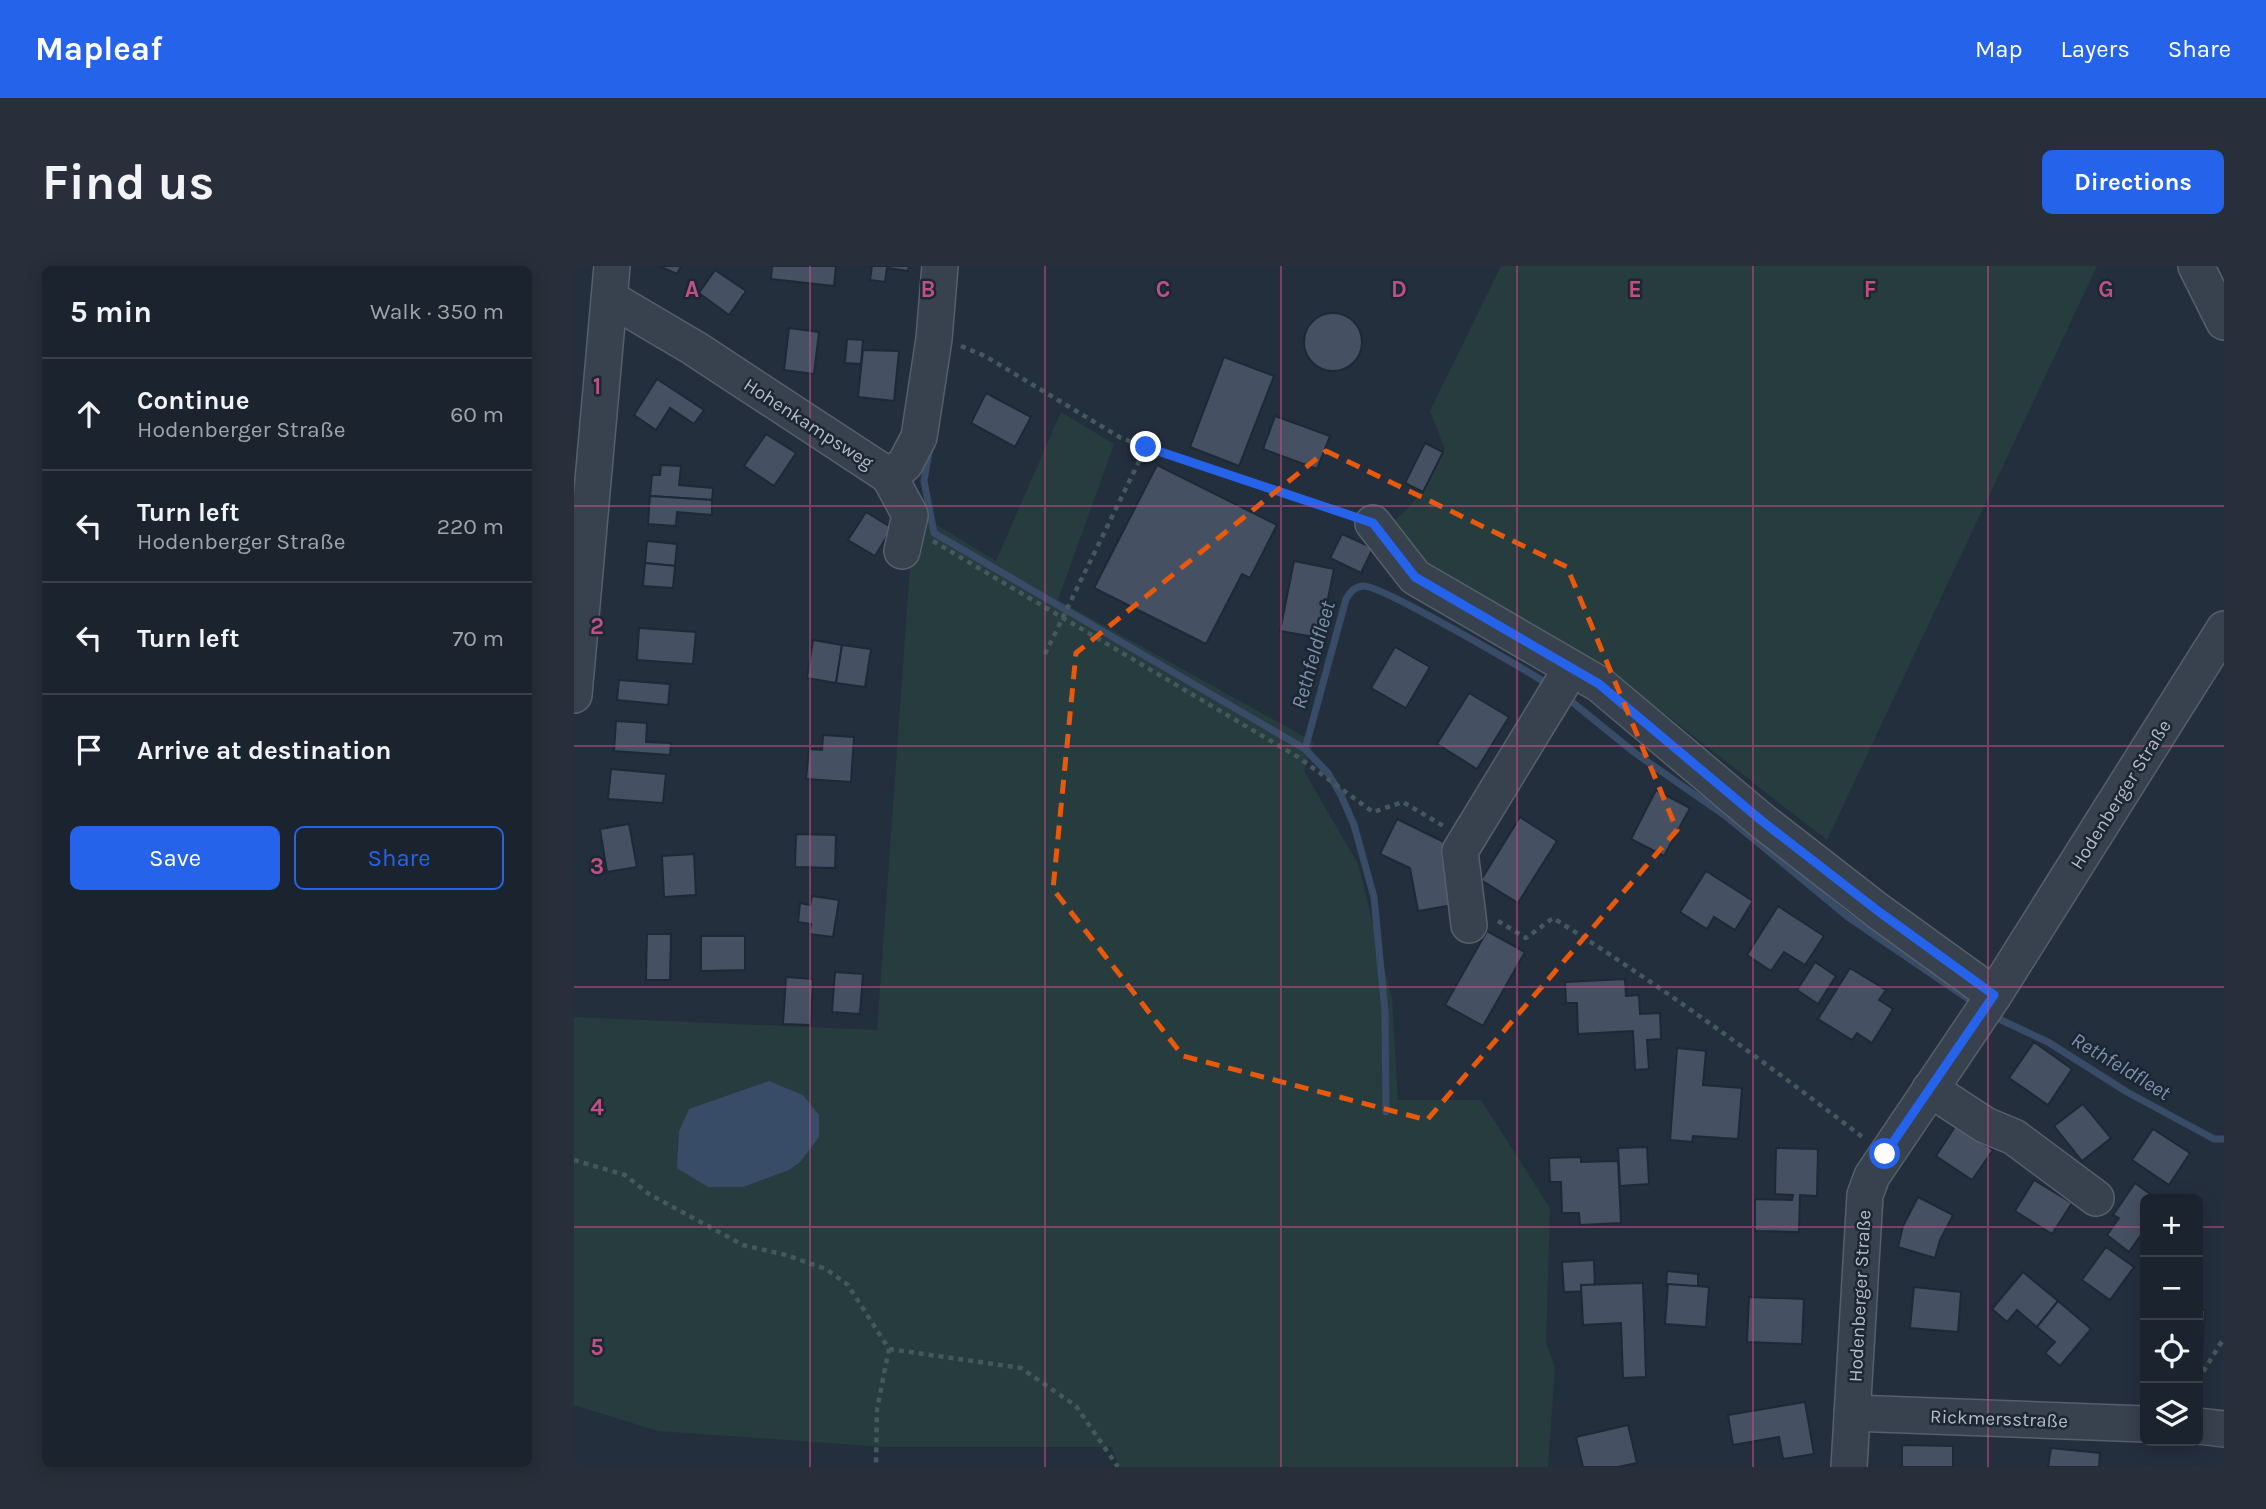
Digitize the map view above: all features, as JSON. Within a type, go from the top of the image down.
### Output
[{"type":"street","name":"Hohenkampsweg","points":[[611,282],[694,348],[889,475],[905,464],[919,437],[940,266]]},
{"type":"street","points":[[2196,266],[2224,322]]},
{"type":"street","name":"Hohenkampsweg","points":[[574,695],[583,492],[611,282]]},
{"type":"street","points":[[889,475],[911,515],[902,551]]},
{"type":"street","points":[[1373,523],[1415,577],[1599,684],[1762,821],[1867,903],[1994,995]]},
{"type":"street","name":"Hodenberger Straße","points":[[1849,1467],[1865,1195],[1885,1154],[1994,995],[2224,629]]},
{"type":"street","points":[[1467,913],[1460,851],[1572,668]]},
{"type":"street","points":[[1930,1089],[1984,1125],[2014,1137],[2096,1198]]},
{"type":"street","name":"Rickmersstraße","points":[[1852,1413],[2140,1424]]},
{"type":"street","points":[[2203,1427],[2224,1429]]},
{"type":"path","points":[[933,340],[959,345],[985,356],[1121,438],[1373,523]]},
{"type":"path","points":[[1045,654],[1146,447]]},
{"type":"path","points":[[911,515],[928,538],[1064,616],[1298,757],[1373,812],[1403,802],[1466,840]]},
{"type":"path","points":[[1467,913],[1526,938],[1553,918],[1639,972],[1885,1154]]},
{"type":"path","points":[[574,1160],[625,1175],[649,1194],[743,1245],[786,1255],[826,1269],[848,1285],[890,1349],[877,1409],[876,1467]]},
{"type":"path","points":[[2203,1372],[2224,1338]]},
{"type":"path","points":[[890,1349],[1021,1368],[1076,1406],[1118,1467]]},
{"type":"highlighted area","points":[[1326,451],[1567,567],[1677,830],[1427,1120],[1183,1056],[1053,889],[1076,653]]},
{"type":"green space","points":[[1501,266],[2097,266],[1827,840],[1665,714],[1603,671],[1435,576],[1387,529],[1423,492],[1445,449],[1430,411]]},
{"type":"green space","points":[[1061,412],[1114,444],[1058,600],[1314,742],[1304,771],[1358,864],[1392,999],[1398,1100],[1481,1100],[1550,1208],[1546,1343],[1555,1367],[1548,1467],[1120,1467],[1111,1447],[885,1447],[658,1431],[574,1405],[574,1017],[877,1030],[914,511],[996,561]],"holes":[[[769,1081],[803,1095],[819,1115]]]},
{"type":"water","points":[[769,1081],[803,1095],[819,1115],[819,1137],[800,1162],[789,1170],[743,1187],[708,1187],[677,1168],[679,1131],[689,1109]]},
{"type":"building","points":[[659,266],[681,266],[677,274]]},
{"type":"building","points":[[772,266],[836,266],[834,286],[771,279]]},
{"type":"building","points":[[872,266],[909,266],[908,271],[887,268],[885,282],[870,280]]},
{"type":"building","points":[[715,270],[746,291],[729,315],[699,293]]},
{"type":"building","points":[[1333,313],[1349,318],[1357,326],[1362,342],[1357,358],[1349,366],[1333,371],[1317,366],[1309,358],[1304,342],[1309,326],[1317,318]]},
{"type":"building","points":[[789,328],[819,332],[814,374],[784,370]]},
{"type":"building","points":[[847,339],[863,340],[861,364],[845,363]]},
{"type":"building","points":[[863,350],[899,351],[894,401],[858,397]]},
{"type":"building","points":[[1224,357],[1274,376],[1239,466],[1190,447]]},
{"type":"building","points":[[657,379],[704,410],[694,424],[670,408],[656,430],[634,415]]},
{"type":"building","points":[[986,393],[1031,417],[1015,447],[971,423]]},
{"type":"building","points":[[1275,416],[1330,436],[1317,469],[1263,449]]},
{"type":"building","points":[[766,434],[796,453],[774,486],[744,466]]},
{"type":"building","points":[[1425,443],[1443,452],[1423,492],[1405,483]]},
{"type":"building","points":[[661,465],[681,466],[679,485],[713,488],[712,500],[650,496],[652,475],[660,475]]},
{"type":"building","points":[[1157,465],[1277,525],[1250,578],[1242,574],[1206,644],[1094,588]]},
{"type":"building","points":[[650,496],[712,500],[712,515],[677,512],[676,526],[648,524]]},
{"type":"building","points":[[866,512],[892,528],[875,556],[848,540]]},
{"type":"building","points":[[1342,534],[1373,548],[1361,573],[1330,558]]},
{"type":"building","points":[[647,541],[677,544],[675,566],[645,563]]},
{"type":"building","points":[[1294,561],[1334,569],[1320,638],[1280,631]]},
{"type":"building","points":[[645,563],[675,566],[673,588],[643,586]]},
{"type":"building","points":[[639,628],[696,632],[693,664],[637,660]]},
{"type":"building","points":[[813,640],[842,645],[836,683],[807,678]]},
{"type":"building","points":[[842,645],[871,649],[865,687],[836,683]]},
{"type":"building","points":[[1395,647],[1430,667],[1406,708],[1371,688]]},
{"type":"building","points":[[619,680],[670,684],[668,705],[617,700]]},
{"type":"building","points":[[1469,693],[1509,717],[1477,769],[1437,744]]},
{"type":"building","points":[[616,721],[647,723],[646,742],[671,743],[670,755],[614,751]]},
{"type":"building","points":[[823,735],[854,737],[851,782],[806,779],[809,749],[822,750]]},
{"type":"building","points":[[611,769],[666,774],[663,803],[608,799]]},
{"type":"building","points":[[1656,790],[1690,808],[1664,856],[1631,839]]},
{"type":"building","points":[[1520,817],[1557,841],[1518,903],[1481,880]]},
{"type":"building","points":[[1397,819],[1446,843],[1442,849],[1453,905],[1418,911],[1410,868],[1380,854]]},
{"type":"building","points":[[629,824],[637,867],[607,872],[600,829]]},
{"type":"building","points":[[796,834],[836,835],[835,868],[795,867]]},
{"type":"building","points":[[694,854],[696,895],[664,897],[662,856]]},
{"type":"building","points":[[1706,871],[1753,901],[1735,930],[1714,917],[1707,929],[1680,912]]},
{"type":"building","points":[[812,896],[839,900],[833,937],[809,934],[811,924],[798,922],[800,903],[810,905]]},
{"type":"building","points":[[1778,906],[1824,936],[1805,965],[1784,952],[1771,971],[1747,955]]},
{"type":"building","points":[[1487,931],[1525,952],[1483,1026],[1445,1005]]},
{"type":"building","points":[[647,934],[671,934],[670,980],[646,980]]},
{"type":"building","points":[[701,936],[745,936],[745,970],[701,971]]},
{"type":"building","points":[[1815,962],[1836,976],[1818,1004],[1797,990]]},
{"type":"building","points":[[1850,968],[1886,990],[1879,1000],[1893,1009],[1872,1043],[1857,1033],[1852,1040],[1818,1019]]},
{"type":"building","points":[[835,972],[863,974],[860,1014],[832,1012]]},
{"type":"building","points":[[786,977],[813,979],[811,1025],[783,1024]]},
{"type":"building","points":[[1625,979],[1626,996],[1639,995],[1640,1014],[1660,1013],[1661,1039],[1647,1040],[1649,1069],[1635,1070],[1633,1031],[1578,1034],[1577,1003],[1566,1003],[1565,982]]},
{"type":"building","points":[[2034,1042],[2072,1069],[2048,1105],[2009,1078]]},
{"type":"building","points":[[1677,1048],[1706,1051],[1703,1085],[1742,1088],[1738,1139],[1693,1136],[1692,1142],[1670,1140]]},
{"type":"building","points":[[2083,1104],[2111,1138],[2082,1161],[2054,1126]]},
{"type":"building","points":[[1956,1125],[1993,1150],[1972,1180],[1936,1156]]},
{"type":"building","points":[[2153,1129],[2190,1153],[2169,1185],[2132,1160]]},
{"type":"building","points":[[1647,1147],[1649,1184],[1620,1186],[1618,1148]]},
{"type":"building","points":[[1776,1148],[1818,1149],[1817,1196],[1800,1195],[1799,1232],[1755,1231],[1755,1199],[1792,1200],[1793,1195],[1775,1194]]},
{"type":"building","points":[[1581,1157],[1581,1162],[1618,1161],[1621,1223],[1580,1225],[1579,1213],[1562,1213],[1561,1182],[1550,1182],[1549,1158]]},
{"type":"building","points":[[2034,1180],[2072,1203],[2052,1234],[2015,1211]]},
{"type":"building","points":[[2135,1183],[2150,1194],[2140,1194],[2140,1236],[2129,1252],[2107,1235],[2119,1218],[2113,1215]]},
{"type":"building","points":[[1918,1197],[1953,1215],[1940,1240],[1935,1258],[1898,1247],[1903,1226]]},
{"type":"building","points":[[2106,1247],[2134,1267],[2110,1300],[2082,1280]]},
{"type":"building","points":[[1594,1260],[1595,1291],[1564,1292],[1562,1262]]},
{"type":"building","points":[[1667,1271],[1698,1274],[1698,1287],[1666,1285]]},
{"type":"building","points":[[2023,1272],[2058,1301],[2037,1327],[2017,1310],[2007,1322],[1992,1309]]},
{"type":"building","points":[[1643,1283],[1646,1377],[1623,1378],[1621,1323],[1583,1325],[1581,1285]]},
{"type":"building","points":[[1668,1284],[1709,1287],[1706,1327],[1665,1324]]},
{"type":"building","points":[[1914,1287],[1961,1292],[1958,1332],[1910,1328]]},
{"type":"building","points":[[1749,1297],[1804,1299],[1802,1344],[1747,1342]]},
{"type":"building","points":[[2058,1301],[2091,1329],[2060,1366],[2045,1353],[2055,1342],[2037,1327]]},
{"type":"building","points":[[1805,1402],[1814,1454],[1783,1459],[1779,1437],[1733,1445],[1728,1415]]},
{"type":"building","points":[[1628,1425],[1637,1463],[1618,1467],[1583,1467],[1576,1437]]},
{"type":"building","points":[[1902,1445],[1953,1446],[1953,1467],[1902,1467]]},
{"type":"building","points":[[2051,1448],[2100,1453],[2099,1467],[2048,1467]]},
{"type":"waterway","name":"Rethfeldfleet","points":[[929,452],[924,481],[934,533],[1305,749],[1328,773],[1354,825],[1374,897],[1385,1012],[1386,1112]]},
{"type":"waterway","name":"Rethfeldfleet","points":[[1305,749],[1346,599],[1353,590],[1363,586],[1375,589],[1424,613],[1551,686]]},
{"type":"waterway","name":"Rethfeldfleet","points":[[1566,697],[1635,753],[1727,817],[1848,917],[1973,1002]]},
{"type":"waterway","name":"Rethfeldfleet","points":[[2001,1020],[2048,1042],[2127,1092],[2214,1139],[2224,1139]]},
{"type":"route","points":[[1146,447],[1373,523],[1415,577],[1599,684],[1762,821],[1878,911],[1994,995],[1885,1154]]}]
